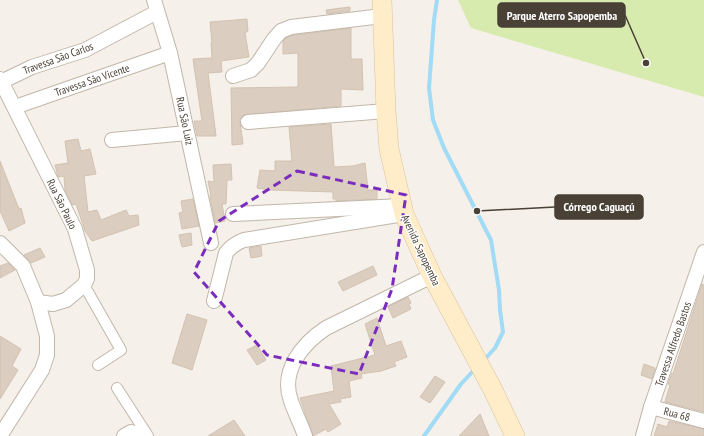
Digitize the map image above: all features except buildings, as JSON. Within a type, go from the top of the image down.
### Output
[{"type":"main road","name":"Avenida Sapopemba","points":[[382,8],[389,149],[403,210],[432,276],[492,388],[515,436]]},
{"type":"street","name":"Rua São Luiz","points":[[156,6],[170,53],[211,244]]},
{"type":"street","name":"Travessa São Carlos","points":[[1,81],[32,67],[85,50],[156,6]]},
{"type":"street","points":[[233,76],[251,70],[258,63],[281,31],[291,27],[382,8]]},
{"type":"street","name":"Travessa São Vicente","points":[[15,107],[170,53]]},
{"type":"street","name":"Rua São Paulo","points":[[1,81],[75,229],[87,270],[87,279],[84,285]]},
{"type":"street","points":[[248,122],[386,111]]},
{"type":"street","points":[[112,140],[187,133]]},
{"type":"street","points":[[233,214],[403,210]]},
{"type":"street","points":[[214,301],[226,253],[236,243],[244,240],[403,210]]},
{"type":"street","points":[[0,243],[23,266],[38,302],[47,336],[47,355],[42,370],[0,436]]},
{"type":"street","name":"Travessa Alfredo Bastos","points":[[643,436],[651,407],[698,287],[704,252]]},
{"type":"street","points":[[305,436],[290,400],[288,387],[289,374],[297,356],[306,343],[326,328],[432,276]]},
{"type":"street","points":[[38,302],[53,304],[66,300],[84,285],[121,350],[98,366]]},
{"type":"street","points":[[117,388],[148,436]]},
{"type":"street","name":"Rua 68","points":[[651,407],[704,422]]},
{"type":"street","points":[[124,436],[131,432],[136,436]]},
{"type":"highlighted area","points":[[297,171],[406,195],[392,289],[359,374],[267,355],[194,272],[219,221]]},
{"type":"green space","points":[[458,0],[704,0],[704,97],[471,28]]},
{"type":"waterway","points":[[437,0],[429,88],[433,120],[444,148],[491,240],[499,290],[503,332],[495,348],[484,360]]},
{"type":"waterway","points":[[424,436],[461,384],[476,368]]},
{"type":"place","name":"Parque Aterro Sapopemba","points":[[646,63]]},
{"type":"place","name":"Córrego Caguaçú","points":[[477,211]]}]
